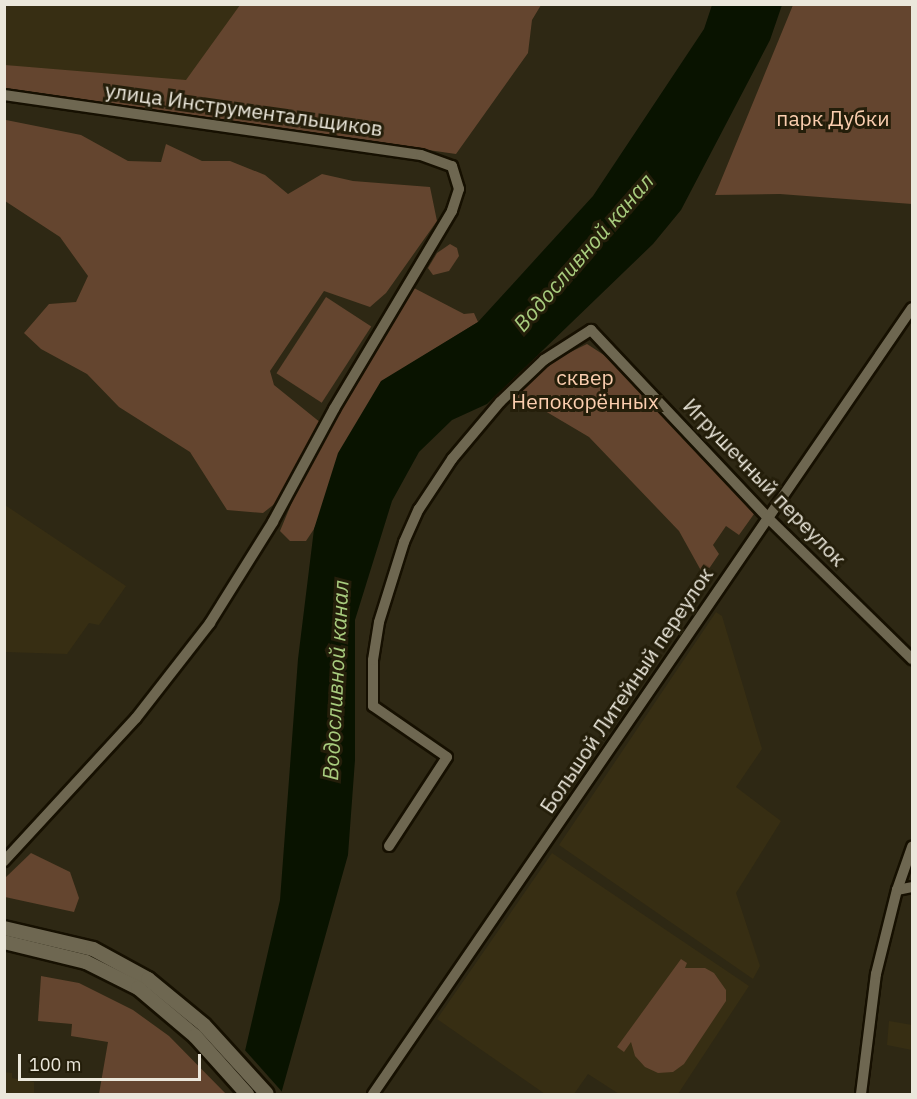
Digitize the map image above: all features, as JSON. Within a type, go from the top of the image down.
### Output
[{"type":"main road","points":[[4,928],[65,940],[124,964],[177,1000],[235,1058],[267,1095]]},
{"type":"main road","points":[[4,942],[87,962],[138,988],[195,1036],[247,1095]]},
{"type":"street","name":"улица Инструментальщиков","points":[[4,95],[421,155],[452,166],[459,189],[452,212],[334,409],[273,522],[210,623],[136,718],[4,861]]},
{"type":"street","name":"Большой Литейный переулок","points":[[373,1095],[912,308]]},
{"type":"street","name":"Игрушечный переулок","points":[[389,846],[447,757],[373,706],[373,660],[379,622],[404,542],[419,510],[452,459],[501,402],[544,360],[591,330],[768,518],[912,659]]},
{"type":"street","points":[[861,1095],[876,974],[897,890],[912,847]]},
{"type":"street","points":[[897,890],[912,887]]},
{"type":"shaded area","points":[[5,5],[253,5],[192,90],[5,65]]},
{"type":"shaded area","points":[[5,505],[126,586],[99,625],[89,623],[67,654],[5,652]]},
{"type":"shaded area","points":[[716,612],[722,616],[762,749],[736,787],[781,821],[736,893],[760,966],[753,979],[559,845]]},
{"type":"shaded area","points":[[552,853],[749,986],[678,1094],[619,1094],[588,1074],[574,1094],[545,1094],[437,1019]]},
{"type":"shaded area","points":[[889,1021],[912,1025],[912,1050],[887,1045]]},
{"type":"shaded area","points":[[4,1072],[12,1073],[12,1078],[34,1082],[34,1094],[5,1094]]},
{"type":"green space","points":[[240,5],[541,5],[532,20],[528,53],[456,154],[5,89],[5,65],[186,80]]},
{"type":"green space","name":"парк Дубки","points":[[793,5],[912,5],[912,204],[780,194],[715,195]]},
{"type":"green space","points":[[6,120],[81,135],[128,161],[161,162],[166,144],[202,161],[230,161],[265,175],[288,194],[322,174],[353,181],[430,187],[437,221],[386,293],[370,307],[324,291],[270,371],[274,385],[321,423],[282,498],[263,513],[227,510],[190,452],[119,407],[87,374],[41,349],[24,333],[49,304],[76,302],[88,276],[60,237],[5,201]]},
{"type":"green space","points":[[450,244],[457,248],[459,256],[449,271],[433,275],[428,268],[437,253]]},
{"type":"green space","points":[[414,288],[464,314],[474,313],[478,322],[381,382],[314,529],[306,541],[290,541],[280,531],[304,473]]},
{"type":"green space","points":[[326,297],[371,326],[322,403],[276,373]]},
{"type":"green space","name":"сквер Непокорённых","points":[[587,344],[607,357],[680,429],[750,505],[754,514],[739,535],[726,526],[713,545],[719,554],[704,576],[679,531],[589,437],[540,408],[510,399],[550,362]]},
{"type":"green space","points":[[31,853],[70,872],[79,898],[74,912],[5,897],[5,878]]},
{"type":"green space","points":[[681,959],[687,963],[685,968],[705,968],[714,973],[726,990],[726,1001],[684,1064],[673,1072],[658,1073],[645,1067],[635,1056],[631,1042],[624,1052],[617,1047]]},
{"type":"green space","points":[[41,976],[79,983],[133,1010],[169,1036],[226,1094],[99,1094],[108,1042],[71,1036],[72,1024],[38,1021]]},
{"type":"water","name":"Водосливной канал","points":[[712,5],[782,5],[770,40],[681,210],[653,244],[487,404],[452,420],[419,452],[392,501],[355,620],[355,760],[348,855],[281,1094],[235,1094],[280,900],[298,659],[314,529],[338,453],[381,381],[478,322],[593,196],[704,29]]},
{"type":"pier","points":[[243,1048],[284,1094],[233,1093]]}]
